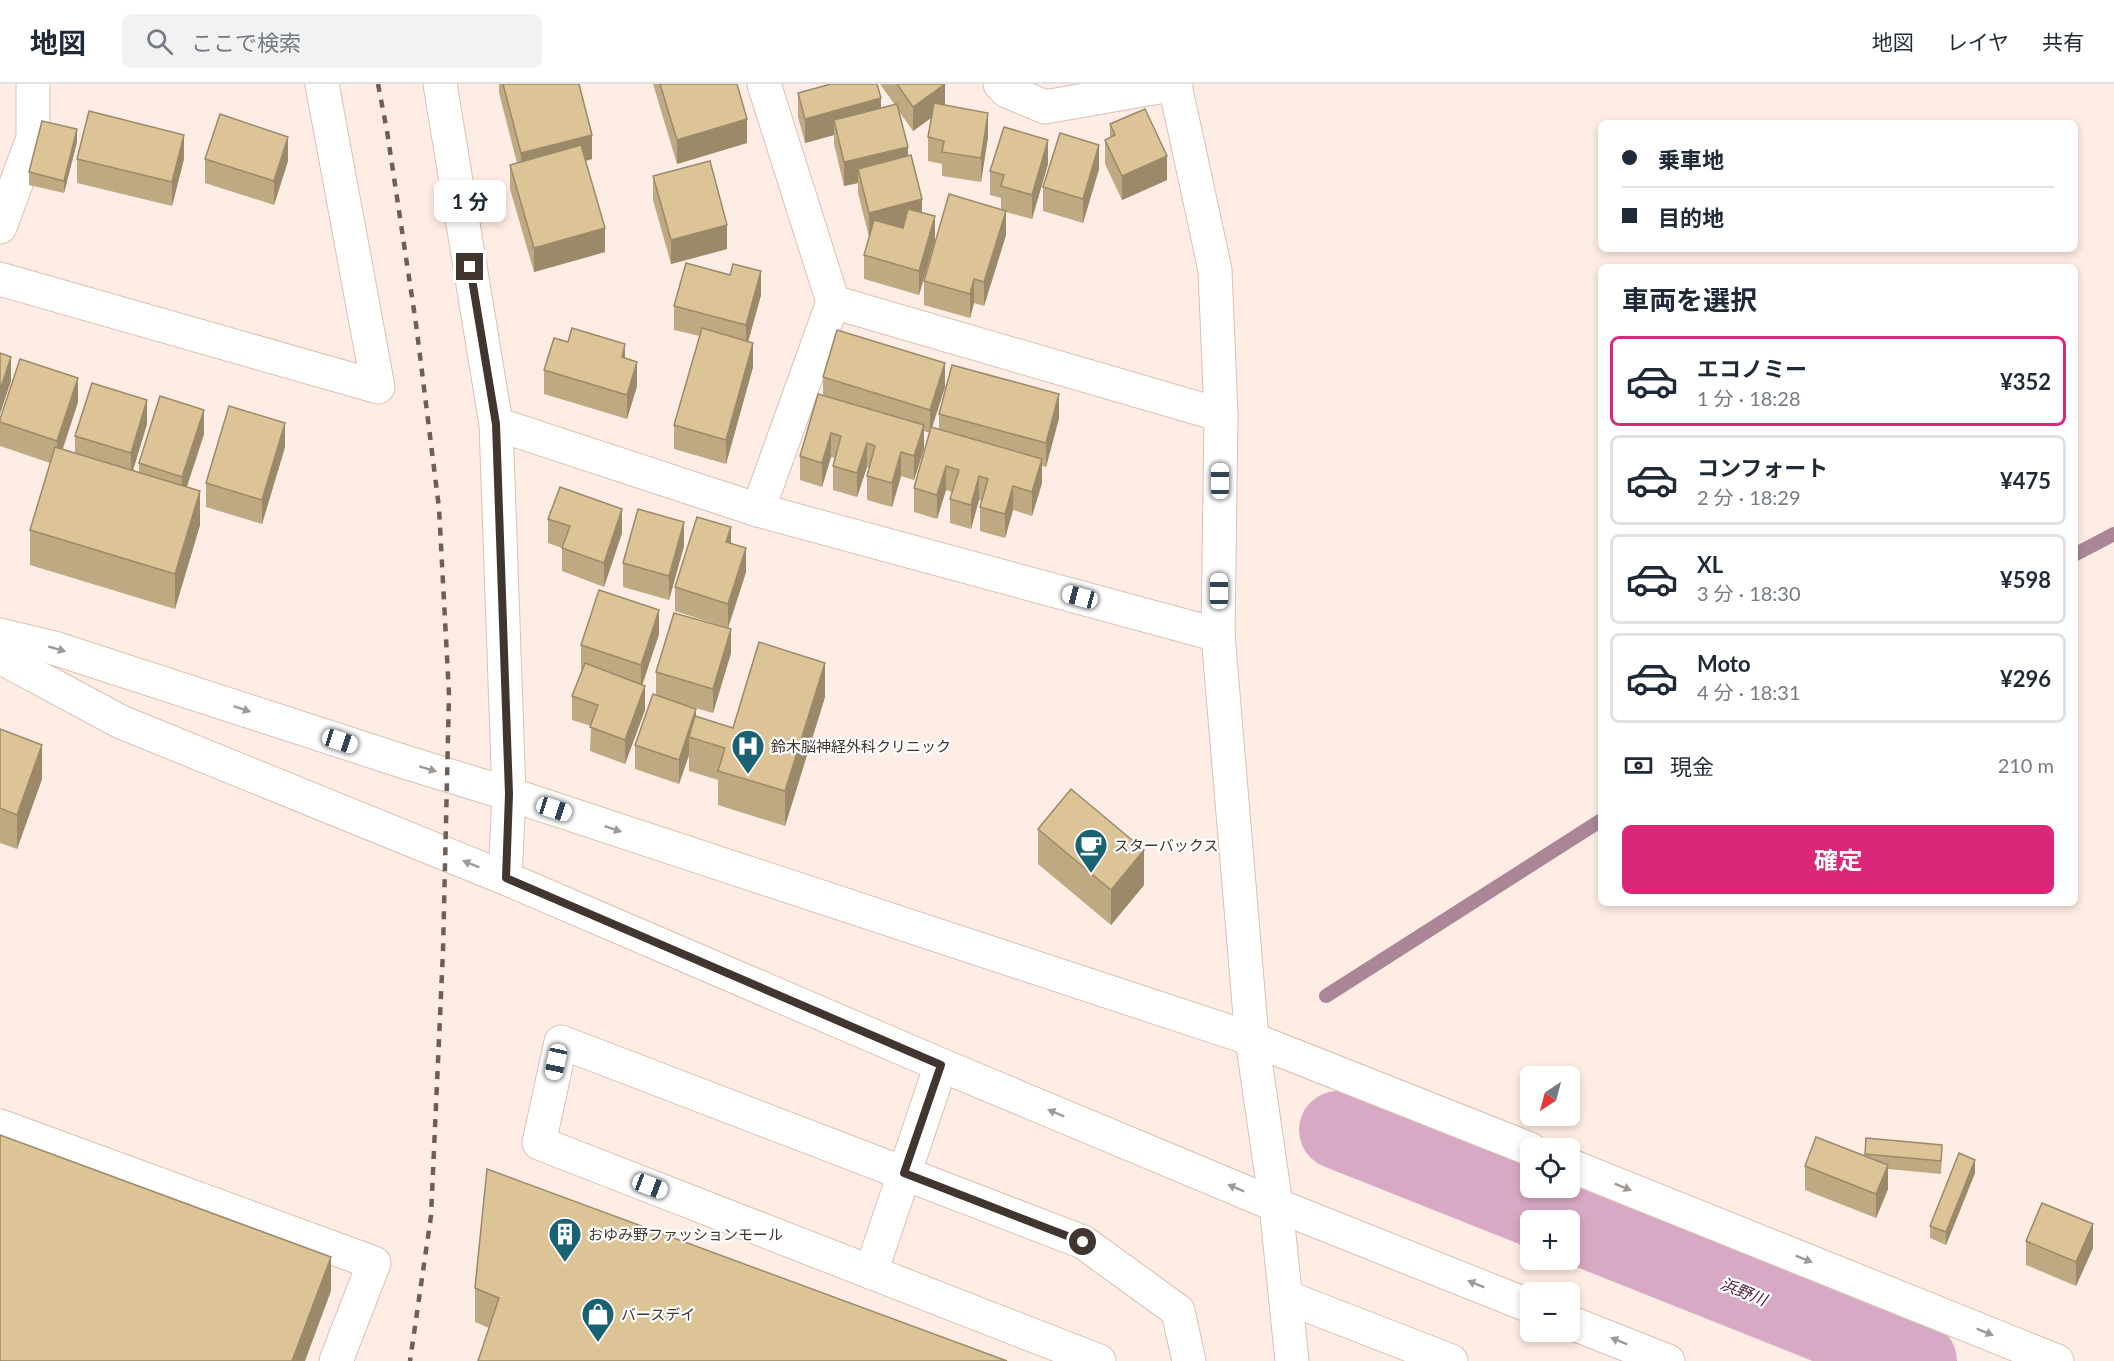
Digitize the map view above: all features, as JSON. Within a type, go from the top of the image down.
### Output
[{"type":"street","points":[[0,227],[33,138],[33,84]]},
{"type":"street","points":[[0,279],[378,387],[322,84]]},
{"type":"street","points":[[758,510],[833,302],[764,84]]},
{"type":"street","points":[[1000,84],[1007,91],[1045,107],[1176,84],[1215,270],[1221,415],[1218,635],[1251,1039],[1276,1205],[1292,1361]]},
{"type":"street","points":[[448,86],[496,424],[509,794],[506,878]]},
{"type":"street","points":[[833,302],[1221,415]]},
{"type":"street","points":[[496,424],[758,510],[1218,635]]},
{"type":"street","points":[[0,635],[54,648],[394,759],[509,794],[1251,1039],[1520,1145]]},
{"type":"street","points":[[0,657],[121,722],[506,878],[941,1065],[1276,1205],[1520,1302]]},
{"type":"street","points":[[1099,1361],[539,1143],[561,1042],[1083,1242],[1178,1311],[1189,1361]]},
{"type":"street","points":[[871,1272],[941,1065]]},
{"type":"street","points":[[0,1126],[374,1263],[336,1361]]},
{"type":"street","points":[[1580,1169],[2057,1361]]},
{"type":"street","points":[[1286,1297],[1451,1361]]},
{"type":"street","points":[[1580,1326],[1668,1361]]},
{"type":"building","points":[[503,84],[579,84],[592,135],[521,153]]},
{"type":"building","points":[[660,84],[737,84],[747,119],[677,140]]},
{"type":"building","points":[[831,84],[877,84],[881,98],[805,119],[798,93]]},
{"type":"building","points":[[897,84],[945,84],[913,107]]},
{"type":"building","points":[[934,103],[988,113],[981,158],[942,152],[944,141],[928,137]]},
{"type":"building","points":[[897,104],[908,147],[844,162],[834,120]]},
{"type":"building","points":[[1145,109],[1167,156],[1122,176],[1105,140],[1115,135],[1110,124]]},
{"type":"building","points":[[89,111],[184,135],[172,182],[77,159]]},
{"type":"building","points":[[220,114],[288,137],[274,181],[205,159]]},
{"type":"building","points":[[42,121],[77,129],[64,181],[29,172]]},
{"type":"building","points":[[1004,127],[1048,140],[1032,195],[1001,186],[1004,175],[990,171]]},
{"type":"building","points":[[1060,133],[1099,145],[1083,199],[1043,187]]},
{"type":"building","points":[[581,145],[605,228],[534,248],[510,165]]},
{"type":"building","points":[[911,155],[922,199],[869,213],[858,169]]},
{"type":"building","points":[[710,161],[727,225],[671,240],[653,176]]},
{"type":"building","points":[[949,194],[1006,211],[984,282],[974,279],[970,294],[924,281]]},
{"type":"building","points":[[908,209],[935,216],[919,271],[864,255],[874,220],[903,228]]},
{"type":"building","points":[[686,263],[730,275],[733,264],[761,271],[746,325],[674,306]]},
{"type":"building","points":[[572,328],[625,344],[622,357],[637,362],[627,395],[544,370],[554,338],[568,342]]},
{"type":"building","points":[[702,328],[753,343],[726,440],[674,425]]},
{"type":"building","points":[[837,330],[945,363],[930,410],[823,377]]},
{"type":"building","points":[[0,353],[11,357],[0,390]]},
{"type":"building","points":[[20,359],[78,378],[57,441],[0,422]]},
{"type":"building","points":[[952,365],[1059,394],[1046,443],[939,414]]},
{"type":"building","points":[[92,383],[147,400],[131,453],[75,436]]},
{"type":"building","points":[[818,394],[924,425],[914,456],[901,452],[892,483],[867,476],[875,446],[867,443],[857,473],[833,466],[841,436],[831,433],[822,463],[800,456]]},
{"type":"building","points":[[160,396],[204,410],[182,477],[139,463]]},
{"type":"building","points":[[229,406],[285,423],[262,500],[206,483]]},
{"type":"building","points":[[931,427],[1042,459],[1032,492],[1013,486],[1005,514],[980,507],[988,479],[979,476],[971,505],[950,499],[959,470],[946,466],[937,495],[914,488]]},
{"type":"building","points":[[55,447],[200,491],[175,574],[30,530]]},
{"type":"building","points":[[560,487],[622,509],[604,563],[562,548],[570,526],[548,519]]},
{"type":"building","points":[[638,509],[684,522],[669,576],[623,563]]},
{"type":"building","points":[[697,517],[731,527],[726,542],[746,548],[728,604],[675,587]]},
{"type":"building","points":[[599,590],[659,610],[641,665],[581,645]]},
{"type":"building","points":[[674,613],[731,629],[713,689],[656,672]]},
{"type":"building","points":[[759,642],[825,663],[785,791],[718,771],[725,748],[689,737],[695,716],[733,728]]},
{"type":"building","points":[[585,663],[645,686],[625,740],[590,727],[598,705],[572,696]]},
{"type":"building","points":[[653,694],[696,709],[679,760],[635,745]]},
{"type":"building","points":[[0,729],[42,745],[17,815],[0,808]]},
{"type":"building","points":[[1071,789],[1144,850],[1111,890],[1038,829]]},
{"type":"building","points":[[0,1135],[331,1257],[292,1361],[0,1361]]},
{"type":"building","points":[[1816,1137],[1888,1165],[1876,1194],[1805,1166]]},
{"type":"building","points":[[1866,1138],[1942,1145],[1941,1161],[1865,1154]]},
{"type":"building","points":[[1959,1153],[1975,1160],[1946,1232],[1930,1226]]},
{"type":"building","name":"おゆみ野ファッションモール","points":[[487,1169],[1007,1361],[478,1361],[499,1298],[475,1288]]},
{"type":"building","points":[[2042,1203],[2093,1224],[2076,1262],[2026,1241]]},
{"type":"waterway","points":[[2078,553],[2114,534]]},
{"type":"waterway","points":[[1326,996],[1598,822]]},
{"type":"waterway","name":"浜野川","points":[[1338,1130],[1539,1210]]},
{"type":"waterway","name":"浜野川","points":[[1580,1226],[1918,1361]]},
{"type":"railway","points":[[378,84],[416,324],[439,508],[449,694],[443,951],[431,1216],[410,1361]]},
{"type":"place","name":"鈴木脳神経外科クリニック","points":[[748,775]]},
{"type":"place","name":"スターバックス","points":[[1091,874]]},
{"type":"place","name":"おゆみ野ファッションモール","points":[[565,1263]]},
{"type":"place","name":"バースデイ","points":[[598,1343]]},
{"type":"route","points":[[470,267],[496,424],[509,794],[506,878],[941,1065],[904,1173],[1083,1242]]}]
